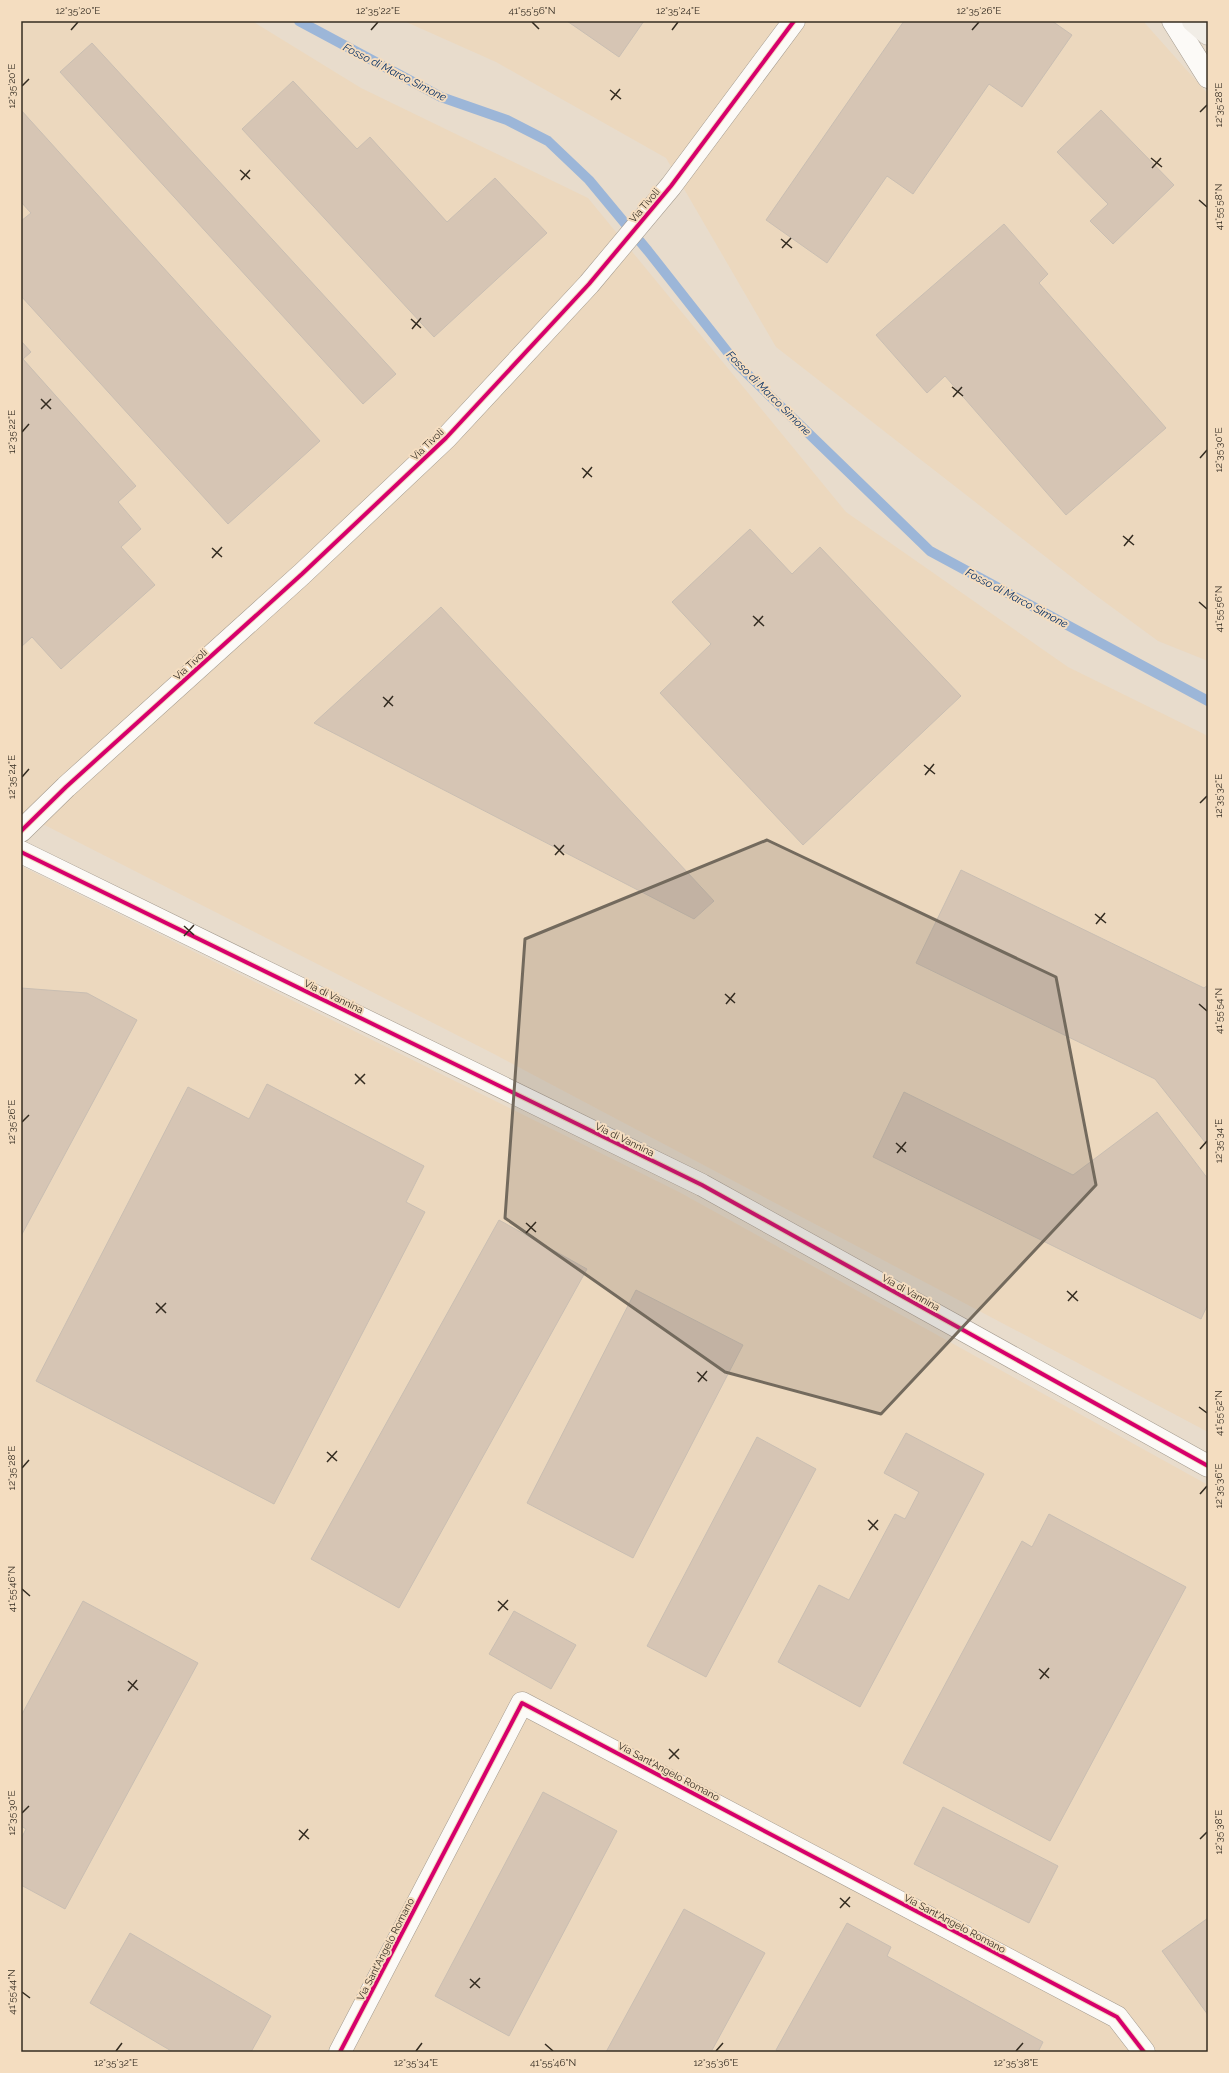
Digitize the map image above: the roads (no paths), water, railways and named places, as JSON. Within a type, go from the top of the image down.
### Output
[{"type":"main road","points":[[1193,21],[1208,34]]},
{"type":"street","name":"Via Tivoli","points":[[21,831],[66,786],[302,574],[446,438],[589,284],[671,186],[794,21]]},
{"type":"street","points":[[1173,21],[1208,77]]},
{"type":"street","name":"Via di Vannina","points":[[21,852],[702,1185],[1208,1466]]},
{"type":"street","name":"Via Sant'Angelo Romano","points":[[340,2052],[522,1703],[1117,2017],[1144,2052]]},
{"type":"waterway","name":"Fosso di Marco Simone","points":[[299,21],[441,97],[507,120],[548,141],[589,180],[648,251],[737,364],[930,551],[1208,701]]}]
